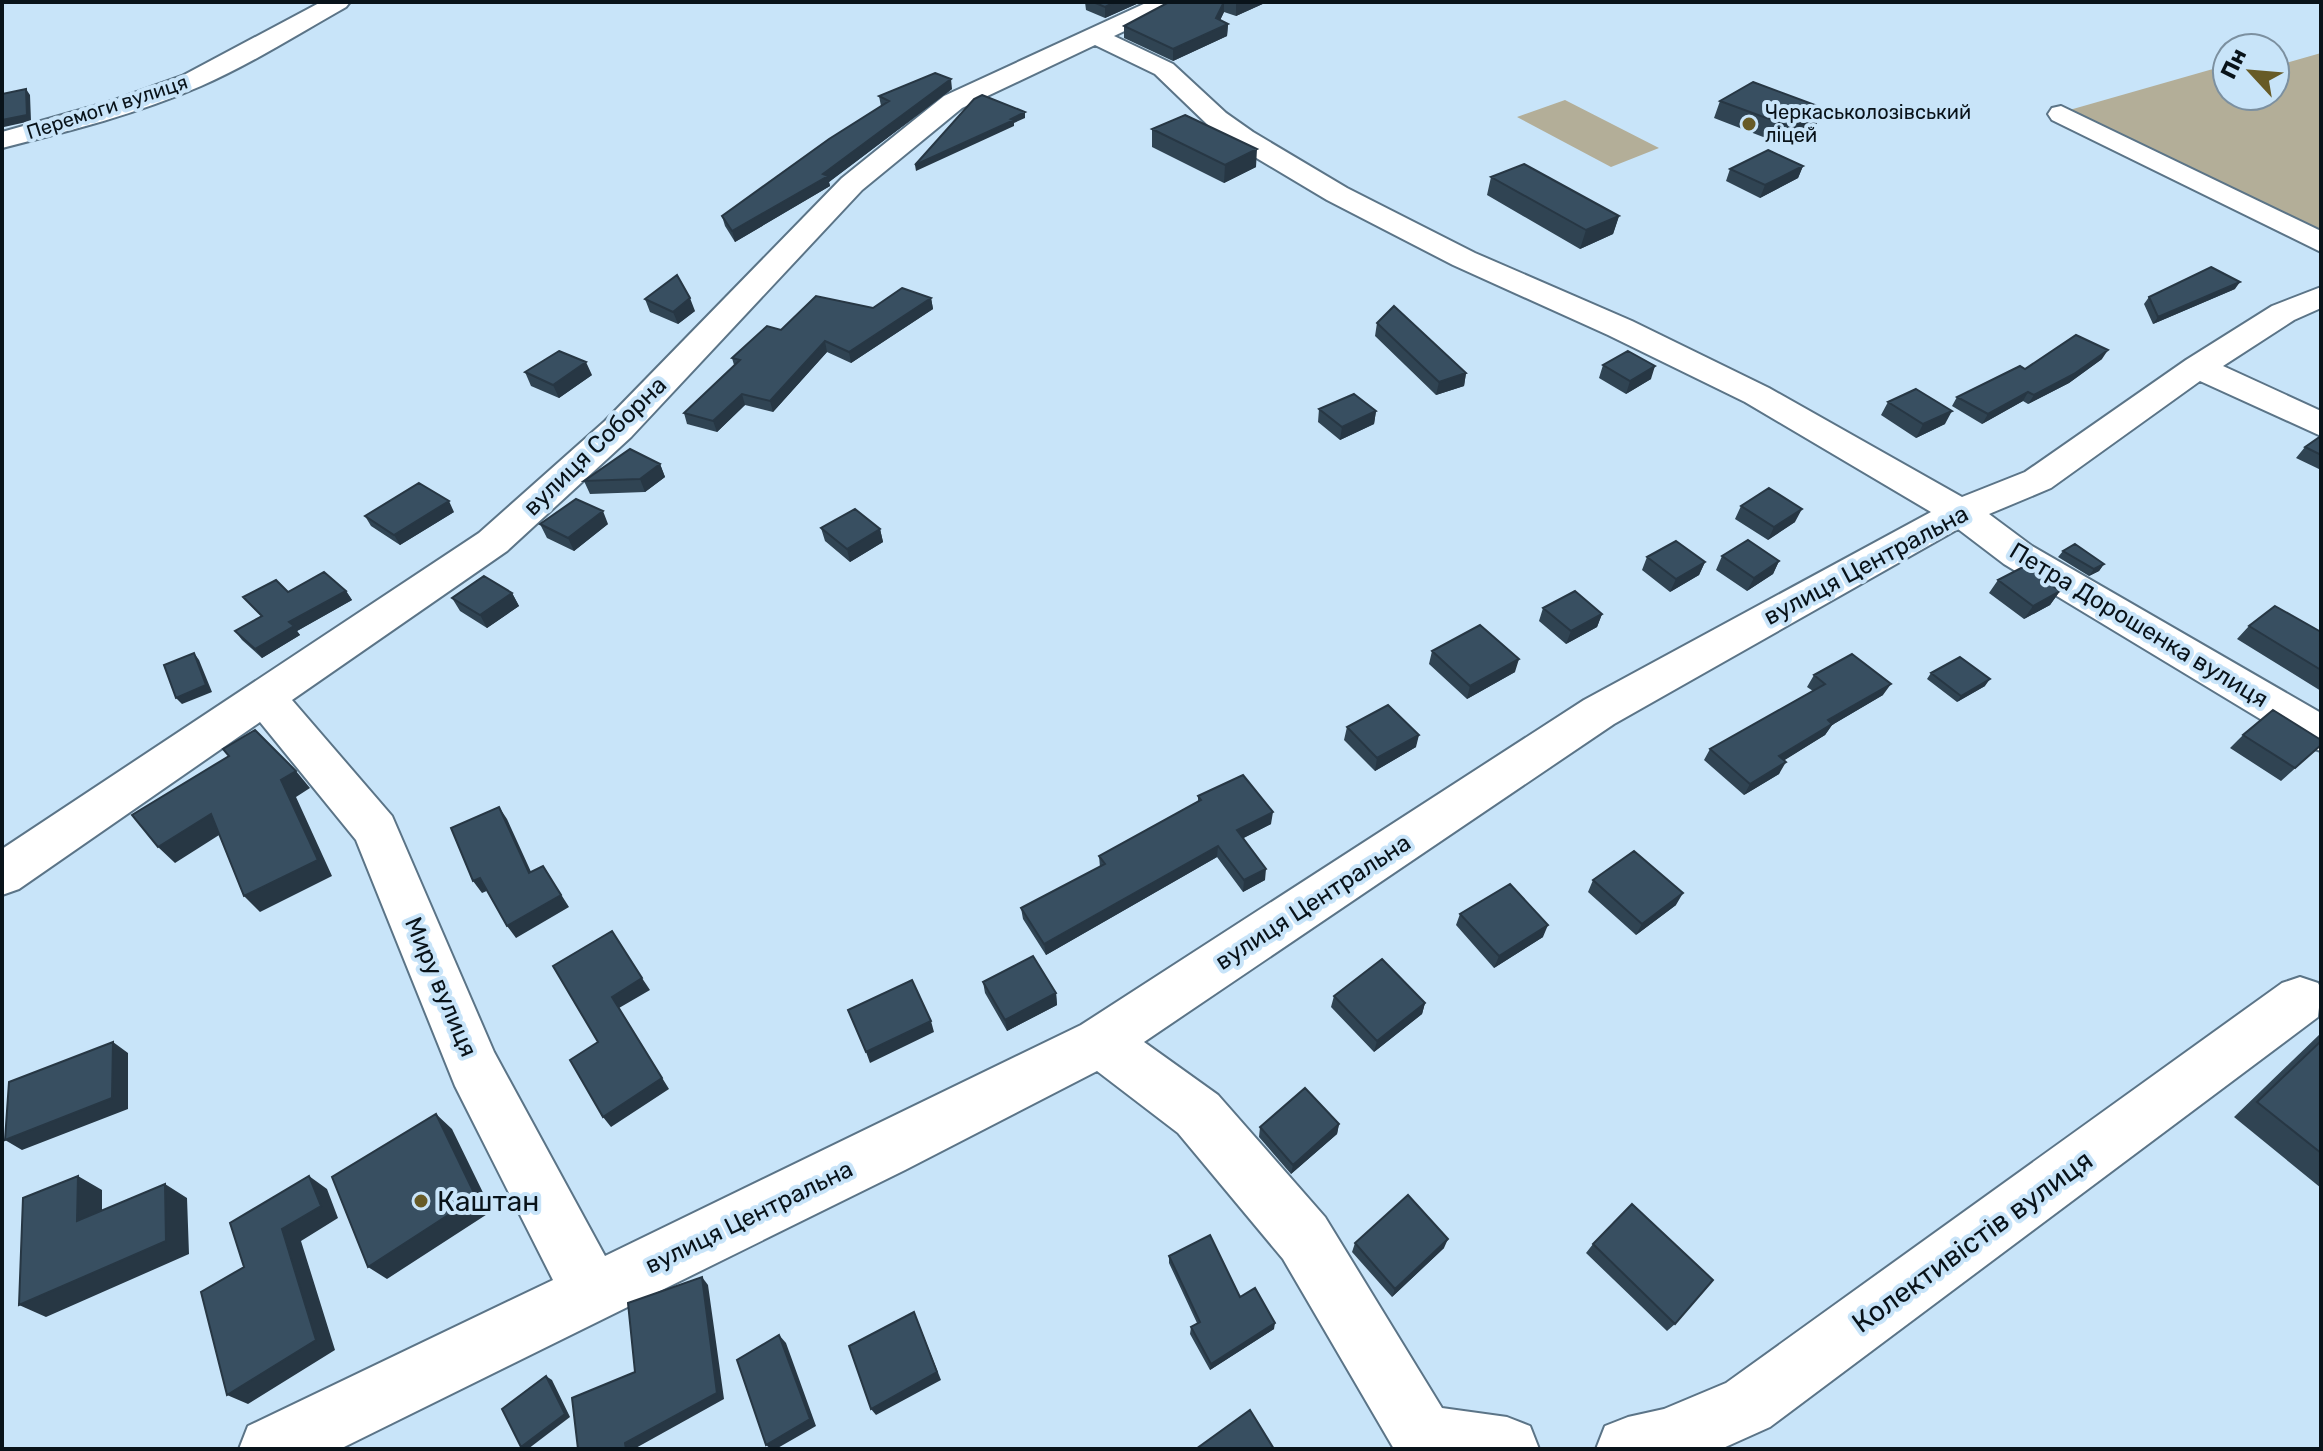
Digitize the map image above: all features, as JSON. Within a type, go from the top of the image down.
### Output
[{"type":"street","name":"Перемоги вулиця","points":[[2,140],[109,111],[180,85],[239,58],[338,2]]},
{"type":"street","name":"вулиця Соборна","points":[[2,875],[266,699],[493,542],[618,429],[852,184],[953,102],[1167,2]]},
{"type":"street","name":"Петра Дорошенка вулиця","points":[[1094,35],[1164,69],[1217,119],[1243,138],[1337,194],[1464,259],[1620,328],[1757,395],[1960,512],[2018,555],[2321,734]]},
{"type":"street","points":[[2061,114],[2321,243]]},
{"type":"street","name":"вулиця Центральна","points":[[271,1449],[885,1151],[1100,1042],[1599,712],[1960,512],[2038,480],[2198,367],[2283,313],[2321,296]]},
{"type":"street","points":[[2198,367],[2321,425]]},
{"type":"street","name":"Миру вулиця","points":[[266,699],[375,830],[474,1068],[592,1293]]},
{"type":"street","name":"Колективістів вулиця","points":[[1628,1449],[1665,1441],[1748,1405],[2300,1000]]},
{"type":"street","points":[[1100,1042],[1198,1114],[1304,1238],[1428,1444],[1507,1449]]},
{"type":"shaded area","points":[[2321,53],[2321,238],[2066,111],[2211,70],[2211,112],[2291,112],[2291,61]]},
{"type":"shaded area","points":[[1565,100],[1659,148],[1611,167],[1517,117]]},
{"type":"building","points":[[1093,2],[1115,2],[1105,7]]},
{"type":"building","points":[[1169,2],[1224,2],[1216,18],[1228,24],[1173,49],[1124,26]]},
{"type":"building","points":[[935,73],[951,79],[823,174],[828,176],[732,231],[722,216],[829,139],[889,101],[879,96]]},
{"type":"building","points":[[1753,82],[1823,108],[1791,127],[1720,101]]},
{"type":"building","points":[[26,89],[27,115],[2,120],[2,94]]},
{"type":"building","points":[[982,95],[1025,112],[1011,119],[1014,120],[915,165],[974,99]]},
{"type":"building","points":[[1185,115],[1257,149],[1225,165],[1152,129]]},
{"type":"building","points":[[1768,150],[1803,166],[1765,185],[1730,169]]},
{"type":"building","points":[[1524,164],[1619,216],[1586,230],[1491,177]]},
{"type":"building","points":[[2211,267],[2240,282],[2158,317],[2149,297]]},
{"type":"building","points":[[677,275],[690,298],[673,312],[645,299]]},
{"type":"building","points":[[902,288],[931,298],[849,352],[825,341],[770,401],[742,394],[713,421],[684,413],[740,360],[732,358],[767,326],[781,330],[816,296],[873,308]]},
{"type":"building","points":[[1394,306],[1466,373],[1439,382],[1377,323]]},
{"type":"building","points":[[2076,335],[2108,350],[2074,374],[2034,395],[2028,392],[1988,414],[1957,397],[2020,366],[2025,369]]},
{"type":"building","points":[[559,351],[586,362],[553,385],[525,372]]},
{"type":"building","points":[[1628,351],[1655,366],[1630,381],[1603,365]]},
{"type":"building","points":[[1916,389],[1952,411],[1923,424],[1888,402]]},
{"type":"building","points":[[1354,394],[1376,411],[1342,427],[1319,409]]},
{"type":"building","points":[[2321,436],[2321,455],[2305,447]]},
{"type":"building","points":[[630,449],[660,464],[640,479],[584,481]]},
{"type":"building","points":[[419,483],[449,501],[394,535],[365,516]]},
{"type":"building","points":[[1769,488],[1802,509],[1774,527],[1741,506]]},
{"type":"building","points":[[576,499],[603,511],[568,538],[540,524]]},
{"type":"building","points":[[855,509],[880,529],[847,549],[821,528]]},
{"type":"building","points":[[1748,540],[1779,561],[1754,578],[1722,556]]},
{"type":"building","points":[[1676,541],[1705,562],[1676,579],[1647,557]]},
{"type":"building","points":[[2075,544],[2104,564],[2094,569],[2063,551]]},
{"type":"building","points":[[2029,564],[2059,582],[2051,585],[2060,591],[2033,606],[1998,580]]},
{"type":"building","points":[[324,572],[346,591],[289,622],[294,626],[255,649],[235,631],[262,616],[243,597],[276,580],[288,592]]},
{"type":"building","points":[[484,576],[512,593],[480,615],[452,598]]},
{"type":"building","points":[[1575,591],[1602,614],[1571,631],[1543,608]]},
{"type":"building","points":[[2275,606],[2321,632],[2321,670],[2249,626]]},
{"type":"building","points":[[1480,625],[1519,659],[1470,686],[1432,651]]},
{"type":"building","points":[[194,653],[206,685],[176,698],[164,665]]},
{"type":"building","points":[[1852,654],[1891,684],[1828,720],[1832,724],[1779,756],[1786,762],[1750,784],[1710,749],[1825,684],[1814,675]]},
{"type":"building","points":[[1960,657],[1990,679],[1961,696],[1931,673]]},
{"type":"building","points":[[1388,705],[1419,735],[1377,758],[1347,727]]},
{"type":"building","points":[[2273,710],[2321,740],[2321,745],[2295,768],[2243,735]]},
{"type":"building","points":[[255,730],[296,771],[281,780],[318,860],[244,896],[211,814],[158,847],[132,815],[229,756],[223,749]]},
{"type":"building","points":[[1243,775],[1273,812],[1237,830],[1266,869],[1244,880],[1218,846],[1044,944],[1021,908],[1105,864],[1099,856],[1201,800],[1198,796]]},
{"type":"building","points":[[499,807],[529,873],[543,866],[561,895],[507,926],[480,878],[473,881],[451,828]]},
{"type":"building","points":[[1634,851],[1683,893],[1642,924],[1593,880]]},
{"type":"building","points":[[1510,884],[1548,925],[1499,956],[1460,914]]},
{"type":"building","points":[[612,931],[642,978],[612,997],[662,1078],[603,1117],[570,1060],[598,1042],[553,966]]},
{"type":"building","points":[[1033,956],[1056,993],[1005,1020],[983,982]]},
{"type":"building","points":[[1382,959],[1425,1003],[1377,1041],[1334,996]]},
{"type":"building","points":[[912,980],[931,1021],[866,1052],[848,1010]]},
{"type":"building","points":[[2321,1041],[2321,1153],[2257,1102]]},
{"type":"building","points":[[113,1042],[112,1098],[5,1140],[9,1082]]},
{"type":"building","points":[[1305,1088],[1339,1124],[1293,1165],[1260,1127]]},
{"type":"building","name":"Каштан","points":[[436,1114],[476,1197],[368,1267],[332,1177]]},
{"type":"building","points":[[78,1176],[77,1221],[165,1184],[166,1241],[19,1305],[23,1198]]},
{"type":"building","points":[[309,1176],[321,1206],[282,1229],[316,1340],[227,1395],[201,1292],[244,1267],[230,1223]]},
{"type":"building","points":[[1408,1195],[1448,1239],[1395,1289],[1355,1243]]},
{"type":"building","points":[[1632,1204],[1713,1280],[1675,1324],[1593,1244]]},
{"type":"building","points":[[1210,1235],[1240,1297],[1255,1288],[1275,1323],[1211,1364],[1191,1327],[1200,1322],[1169,1256]]},
{"type":"building","points":[[702,1277],[717,1393],[625,1443],[626,1449],[578,1449],[572,1398],[635,1372],[628,1303]]},
{"type":"building","points":[[914,1312],[937,1372],[871,1409],[849,1346]]},
{"type":"building","points":[[779,1335],[810,1419],[766,1445],[737,1360]]},
{"type":"building","points":[[546,1376],[565,1414],[521,1447],[502,1409]]},
{"type":"building","points":[[1250,1410],[1274,1449],[1196,1449]]},
{"type":"place","name":"Черкаськолозівський ліцей","points":[[1749,124]]},
{"type":"place","name":"Каштан","points":[[421,1201]]}]
